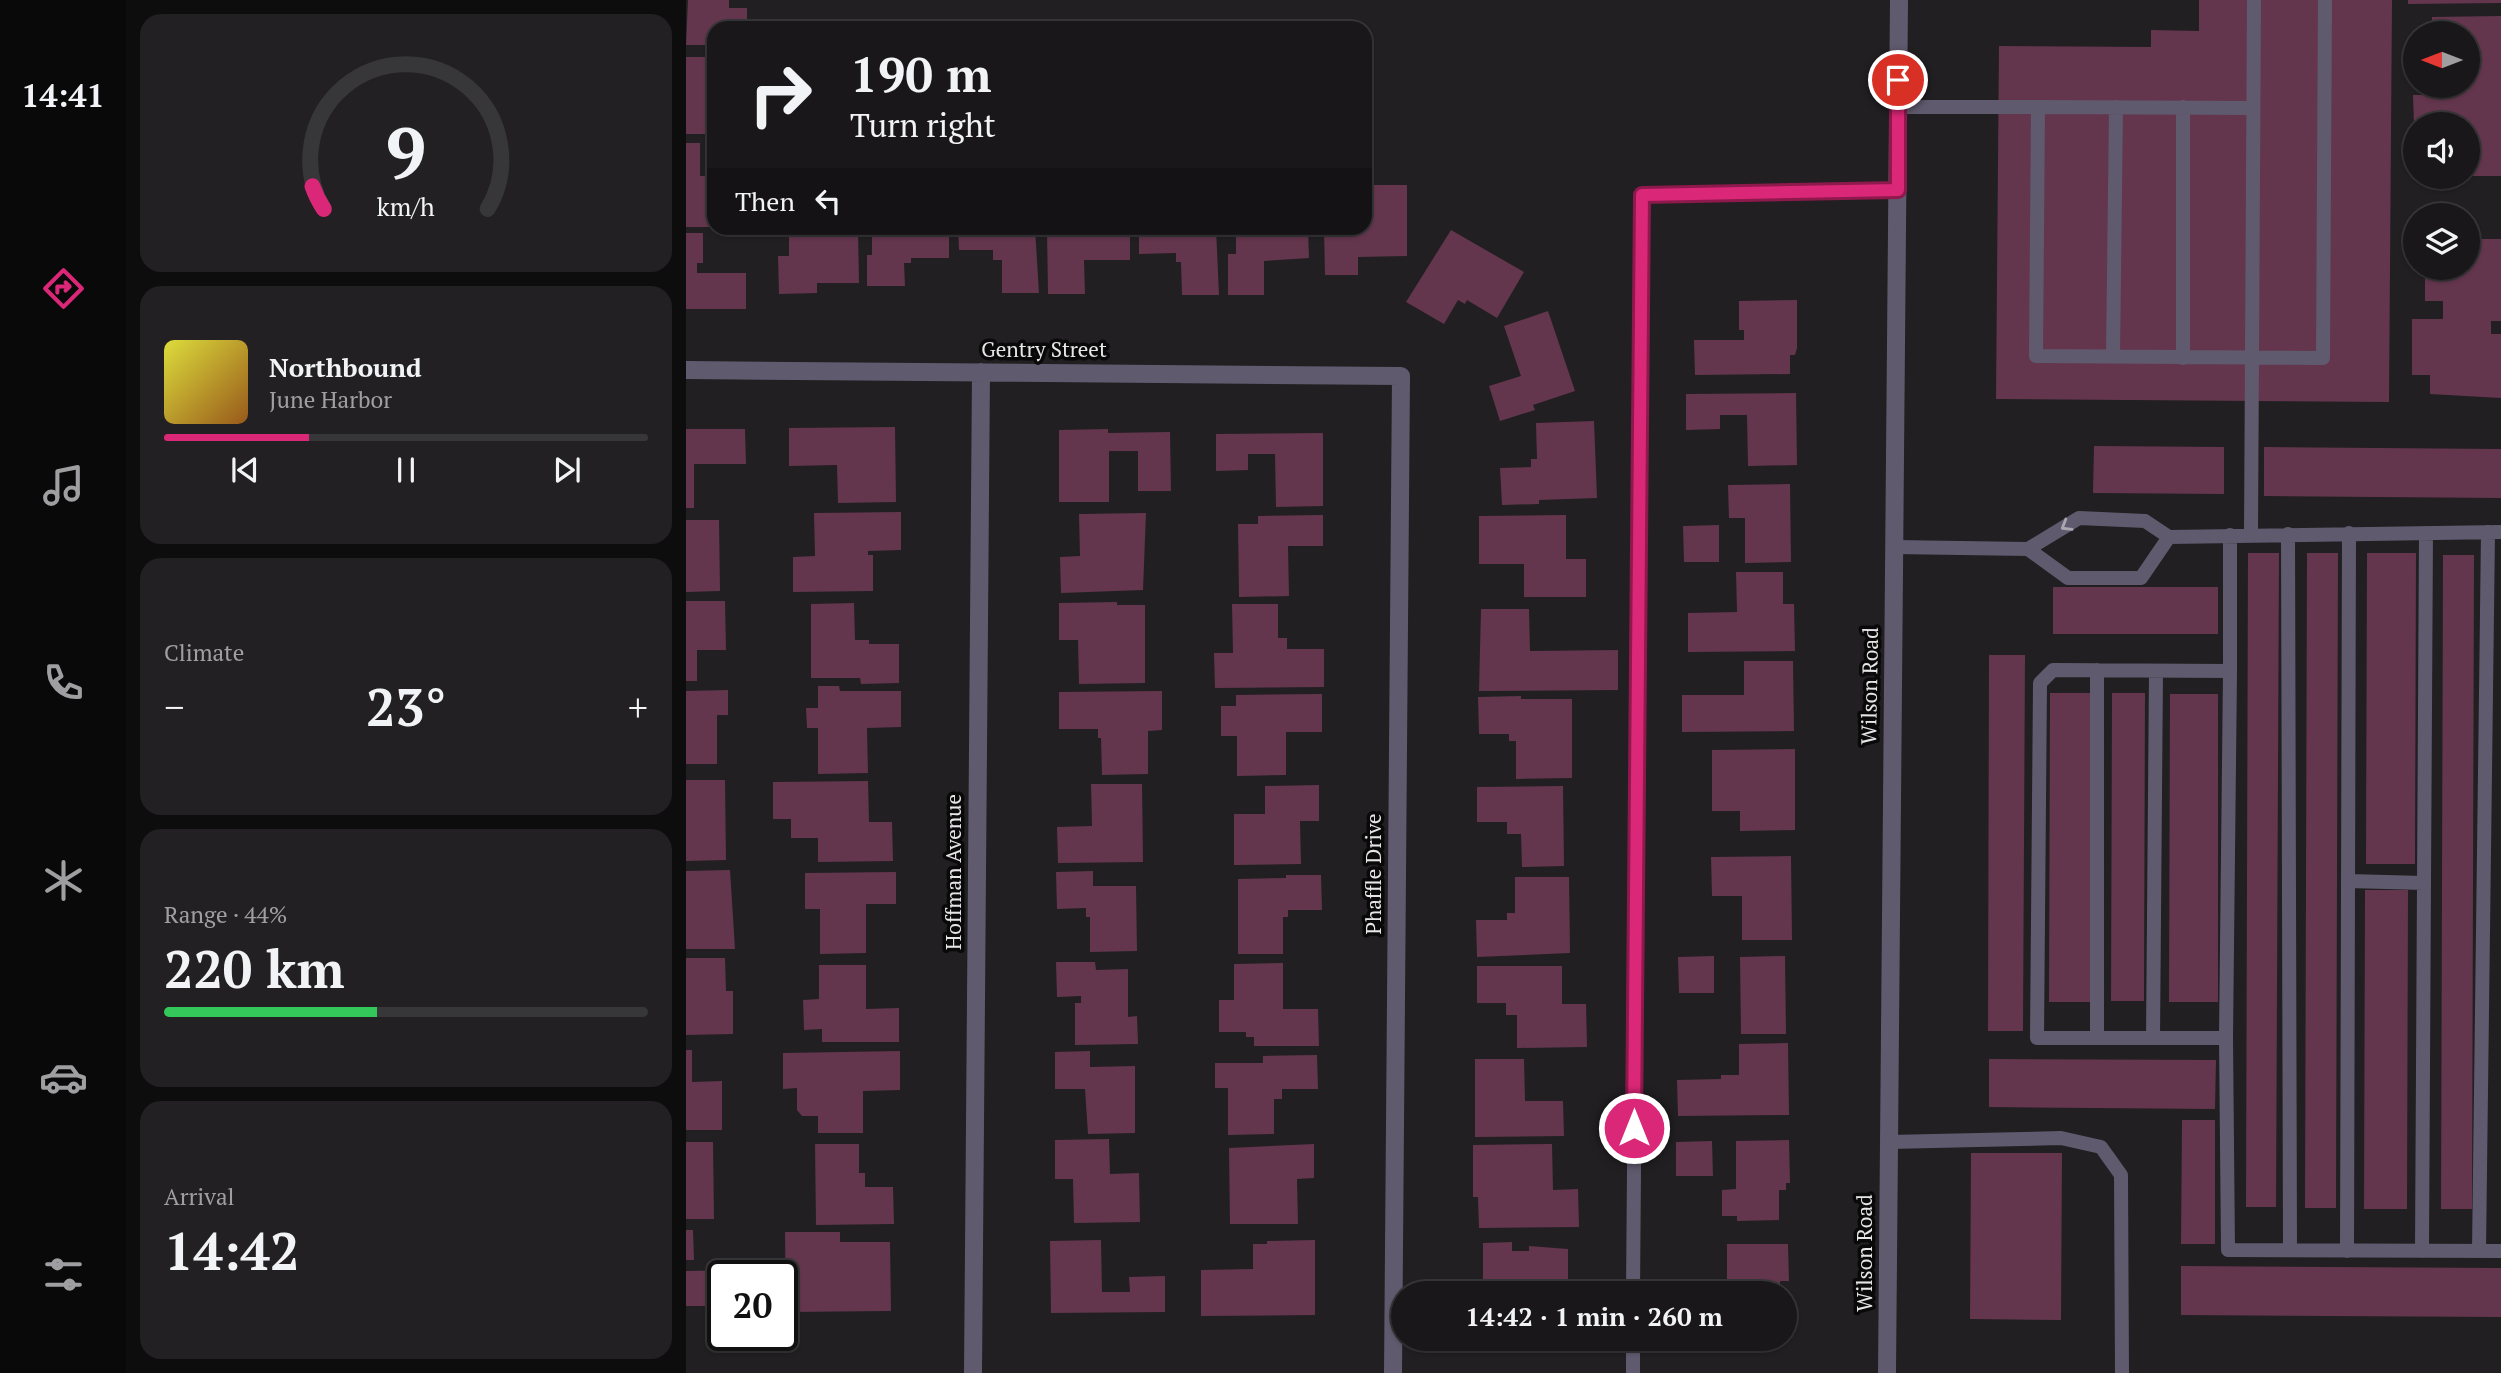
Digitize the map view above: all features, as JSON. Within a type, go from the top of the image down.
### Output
[{"type":"street","name":"Wilson Road","points":[[1887,1373],[1899,0]]},
{"type":"street","name":"Gentry Street","points":[[686,370],[1401,376]]},
{"type":"street","name":"Hoffman Avenue","points":[[973,1373],[981,372]]},
{"type":"street","name":"Phaffle Drive","points":[[1392,1373],[1401,376]]},
{"type":"lane","points":[[2251,534],[2254,0]]},
{"type":"lane","points":[[2038,107],[2036,356],[2323,358],[2325,0]]},
{"type":"lane","points":[[1898,107],[2253,108]]},
{"type":"lane","points":[[2113,357],[2116,107]]},
{"type":"lane","points":[[2183,107],[2183,358]]},
{"type":"lane","points":[[1633,1281],[1642,195],[1898,190]]},
{"type":"lane","points":[[1894,547],[2028,549],[2079,518],[2145,521],[2169,537],[2494,532],[2479,1251]]},
{"type":"lane","points":[[2347,1251],[2349,533]]},
{"type":"lane","points":[[2422,1251],[2426,533]]},
{"type":"lane","points":[[2288,534],[2290,1250]]},
{"type":"lane","points":[[2230,535],[2226,1038],[2228,1250],[2501,1251]]},
{"type":"lane","points":[[2028,549],[2068,578],[2141,578],[2169,537]]},
{"type":"lane","points":[[2226,1038],[2037,1038],[2039,682],[2053,670],[2231,671]]},
{"type":"lane","points":[[2097,670],[2097,1038]]},
{"type":"lane","points":[[2153,1038],[2156,671]]},
{"type":"lane","points":[[2348,881],[2424,883]]},
{"type":"lane","points":[[1889,1142],[2061,1138],[2101,1147],[2121,1175],[2122,1373]]},
{"type":"lane","points":[[1633,1351],[1633,1373]]},
{"type":"building","points":[[688,0],[729,0],[729,8],[747,8],[747,21],[707,21],[707,45],[686,45]]},
{"type":"building","points":[[2199,0],[2392,0],[2389,402],[1996,399],[1999,46],[2151,47],[2151,30],[2199,31]]},
{"type":"building","points":[[2408,0],[2501,0],[2501,3],[2408,4]]},
{"type":"building","points":[[2501,16],[2501,176],[2480,176],[2480,112],[2414,112],[2413,98],[2480,98],[2480,21],[2432,21],[2432,17]]},
{"type":"building","points":[[686,57],[707,57],[707,134],[686,134]]},
{"type":"building","points":[[686,143],[700,143],[700,176],[707,176],[707,227],[686,227]]},
{"type":"building","points":[[1372,185],[1407,185],[1407,256],[1358,257],[1358,275],[1325,275],[1324,235],[1372,235]]},
{"type":"building","points":[[1451,230],[1524,272],[1497,318],[1467,300],[1465,304],[1458,300],[1444,324],[1406,302]]},
{"type":"building","points":[[686,233],[703,233],[703,263],[697,263],[697,273],[746,273],[746,309],[686,309]]},
{"type":"building","points":[[789,235],[858,235],[859,283],[817,283],[817,293],[779,294],[778,256],[789,256]]},
{"type":"building","points":[[872,235],[949,235],[949,258],[911,258],[911,263],[904,263],[905,286],[867,286],[867,255],[872,255]]},
{"type":"building","points":[[958,235],[1035,235],[1039,293],[1002,293],[1002,260],[993,260],[993,250],[959,250]]},
{"type":"building","points":[[1047,235],[1130,235],[1130,260],[1084,260],[1085,294],[1048,294]]},
{"type":"building","points":[[1139,235],[1216,235],[1219,295],[1182,295],[1181,262],[1176,262],[1176,253],[1139,254]]},
{"type":"building","points":[[1236,235],[1308,235],[1309,258],[1264,261],[1264,295],[1228,295],[1228,254],[1236,254]]},
{"type":"building","points":[[2480,239],[2501,239],[2501,321],[2491,321],[2491,334],[2501,334],[2501,398],[2430,394],[2430,375],[2412,375],[2412,319],[2443,319],[2443,301],[2425,301],[2425,280],[2480,280]]},
{"type":"building","points":[[1797,300],[1797,348],[1795,355],[1790,355],[1790,374],[1695,375],[1694,340],[1744,340],[1744,330],[1739,330],[1739,301]]},
{"type":"building","points":[[1548,311],[1575,391],[1533,405],[1535,410],[1500,421],[1489,386],[1521,376],[1504,326]]},
{"type":"building","points":[[1796,393],[1797,465],[1748,466],[1747,415],[1720,415],[1720,429],[1686,430],[1686,394]]},
{"type":"building","points":[[1594,421],[1597,498],[1539,500],[1539,504],[1502,505],[1500,468],[1531,467],[1531,459],[1537,459],[1536,423]]},
{"type":"building","points":[[895,427],[896,502],[838,503],[837,465],[789,466],[789,428]]},
{"type":"building","points":[[686,429],[745,429],[746,464],[694,464],[694,508],[686,508]]},
{"type":"building","points":[[1108,429],[1108,433],[1170,432],[1171,491],[1138,491],[1138,451],[1109,451],[1109,502],[1059,502],[1059,430]]},
{"type":"building","points":[[1323,433],[1323,506],[1276,507],[1275,454],[1248,454],[1248,470],[1216,471],[1216,434]]},
{"type":"building","points":[[2094,446],[2224,447],[2224,494],[2093,493]]},
{"type":"building","points":[[2264,447],[2501,449],[2501,498],[2264,496]]},
{"type":"building","points":[[1790,484],[1791,562],[1745,563],[1745,518],[1729,518],[1728,485]]},
{"type":"building","points":[[901,512],[901,550],[868,551],[868,555],[873,555],[873,591],[793,592],[793,557],[815,556],[814,513]]},
{"type":"building","points":[[1146,513],[1143,590],[1061,593],[1060,557],[1080,556],[1079,514]]},
{"type":"building","points":[[1323,515],[1323,546],[1288,546],[1289,596],[1239,597],[1238,524],[1258,524],[1258,516]]},
{"type":"building","points":[[1566,515],[1566,559],[1586,559],[1586,597],[1524,597],[1524,564],[1479,564],[1479,516]]},
{"type":"building","points":[[686,520],[719,520],[720,591],[686,592]]},
{"type":"building","points":[[1719,525],[1719,562],[1684,562],[1683,526]]},
{"type":"building","points":[[2248,553],[2279,553],[2276,1207],[2246,1207]]},
{"type":"building","points":[[2307,553],[2338,553],[2336,1208],[2305,1208]]},
{"type":"building","points":[[2367,553],[2416,553],[2415,864],[2366,864]]},
{"type":"building","points":[[2443,555],[2474,555],[2472,1209],[2441,1209]]},
{"type":"building","points":[[1736,572],[1783,572],[1783,604],[1794,604],[1795,651],[1688,652],[1688,613],[1737,612]]},
{"type":"building","points":[[2053,587],[2218,587],[2218,634],[2053,634]]},
{"type":"building","points":[[686,601],[725,601],[726,650],[697,650],[697,681],[686,681]]},
{"type":"building","points":[[1117,602],[1117,605],[1145,605],[1145,683],[1079,684],[1078,640],[1059,640],[1059,603]]},
{"type":"building","points":[[854,603],[855,640],[869,640],[869,644],[899,644],[899,683],[861,684],[860,678],[811,678],[811,604]]},
{"type":"building","points":[[1232,604],[1278,604],[1278,638],[1287,638],[1287,649],[1324,649],[1324,687],[1215,688],[1214,653],[1233,653]]},
{"type":"building","points":[[1481,609],[1529,609],[1530,651],[1618,650],[1618,690],[1479,691]]},
{"type":"building","points":[[1989,655],[2025,655],[2023,1031],[1988,1031]]},
{"type":"building","points":[[1744,661],[1793,661],[1794,731],[1682,732],[1682,695],[1744,695]]},
{"type":"building","points":[[818,686],[839,686],[840,691],[901,691],[901,727],[867,728],[868,773],[818,774],[818,728],[807,728],[806,708],[818,708]]},
{"type":"building","points":[[728,690],[728,715],[717,715],[717,764],[686,764],[686,691]]},
{"type":"building","points":[[1162,691],[1162,730],[1148,731],[1148,774],[1102,775],[1101,738],[1098,738],[1098,729],[1059,729],[1059,692]]},
{"type":"building","points":[[2050,693],[2094,693],[2093,1002],[2049,1002]]},
{"type":"building","points":[[2112,693],[2145,693],[2144,1001],[2111,1001]]},
{"type":"building","points":[[1322,694],[1322,732],[1286,732],[1286,775],[1237,776],[1237,736],[1221,736],[1221,706],[1236,706],[1236,695]]},
{"type":"building","points":[[2170,694],[2218,694],[2218,1002],[2169,1002]]},
{"type":"building","points":[[1521,696],[1521,699],[1572,699],[1572,778],[1516,779],[1516,741],[1509,741],[1509,734],[1479,734],[1478,697]]},
{"type":"building","points":[[1795,749],[1795,830],[1740,831],[1740,811],[1712,811],[1712,750]]},
{"type":"building","points":[[686,780],[725,780],[726,860],[686,861]]},
{"type":"building","points":[[868,781],[869,822],[892,822],[893,861],[818,862],[818,838],[791,838],[791,819],[773,819],[773,782]]},
{"type":"building","points":[[1091,784],[1142,784],[1143,862],[1058,863],[1057,827],[1092,826]]},
{"type":"building","points":[[1319,785],[1319,821],[1300,821],[1301,864],[1234,865],[1234,814],[1265,814],[1265,786]]},
{"type":"building","points":[[1563,786],[1564,866],[1522,867],[1521,834],[1507,834],[1507,822],[1477,822],[1477,787]]},
{"type":"building","points":[[1791,856],[1792,940],[1742,940],[1742,896],[1712,896],[1711,857]]},
{"type":"building","points":[[730,870],[735,949],[686,949],[686,871]]},
{"type":"building","points":[[1093,871],[1093,886],[1136,886],[1137,951],[1090,952],[1090,917],[1086,917],[1086,908],[1057,909],[1056,872]]},
{"type":"building","points":[[896,872],[896,904],[866,904],[866,953],[820,954],[820,909],[805,909],[805,873]]},
{"type":"building","points":[[1286,875],[1321,875],[1322,910],[1288,910],[1288,917],[1283,917],[1283,954],[1238,954],[1238,879],[1286,878]]},
{"type":"building","points":[[1515,877],[1569,877],[1570,953],[1477,957],[1476,920],[1507,920],[1507,913],[1515,913]]},
{"type":"building","points":[[2365,890],[2408,890],[2407,1209],[2364,1209]]},
{"type":"building","points":[[1714,956],[1714,993],[1679,993],[1678,957]]},
{"type":"building","points":[[1785,956],[1786,1034],[1741,1034],[1740,957]]},
{"type":"building","points":[[686,958],[725,958],[726,991],[733,991],[733,1034],[686,1035]]},
{"type":"building","points":[[1056,962],[1095,962],[1096,970],[1128,969],[1128,1017],[1137,1016],[1138,1044],[1075,1045],[1075,1003],[1081,1003],[1081,996],[1057,997]]},
{"type":"building","points":[[1283,963],[1283,1009],[1318,1009],[1319,1046],[1254,1046],[1254,1037],[1246,1037],[1246,1032],[1219,1032],[1219,1000],[1234,1000],[1234,964]]},
{"type":"building","points":[[819,965],[866,965],[866,1009],[899,1008],[899,1042],[822,1042],[822,1029],[804,1030],[803,1000],[819,999]]},
{"type":"building","points":[[1477,966],[1562,966],[1562,1004],[1586,1004],[1587,1047],[1517,1048],[1517,1015],[1506,1015],[1506,1003],[1477,1003]]},
{"type":"building","points":[[1788,1043],[1789,1115],[1678,1116],[1677,1080],[1721,1079],[1721,1075],[1739,1075],[1739,1044]]},
{"type":"building","points":[[686,1050],[692,1050],[692,1082],[722,1081],[722,1130],[686,1130]]},
{"type":"building","points":[[900,1051],[900,1090],[863,1091],[863,1133],[818,1133],[818,1116],[802,1116],[797,1110],[797,1088],[783,1089],[783,1053]]},
{"type":"building","points":[[1090,1051],[1090,1067],[1135,1066],[1135,1133],[1088,1134],[1085,1089],[1055,1089],[1055,1052]]},
{"type":"building","points":[[1317,1055],[1318,1089],[1282,1089],[1282,1099],[1274,1099],[1274,1134],[1228,1135],[1228,1088],[1215,1088],[1215,1063],[1263,1063],[1263,1056]]},
{"type":"building","points":[[1475,1059],[1524,1059],[1525,1101],[1563,1101],[1564,1136],[1475,1137]]},
{"type":"building","points":[[1989,1059],[2216,1060],[2215,1109],[1989,1107]]},
{"type":"building","points":[[2182,1120],[2215,1120],[2215,1244],[2181,1244]]},
{"type":"building","points":[[1109,1139],[1110,1174],[1139,1173],[1140,1222],[1074,1223],[1073,1179],[1055,1179],[1055,1140]]},
{"type":"building","points":[[1789,1140],[1790,1183],[1786,1183],[1786,1190],[1779,1190],[1779,1220],[1737,1221],[1737,1216],[1722,1216],[1722,1190],[1736,1189],[1736,1141]]},
{"type":"building","points":[[1712,1141],[1713,1176],[1676,1176],[1676,1142]]},
{"type":"building","points":[[686,1142],[713,1142],[714,1219],[686,1219]]},
{"type":"building","points":[[815,1144],[859,1144],[859,1173],[865,1173],[865,1187],[893,1187],[894,1224],[816,1225]]},
{"type":"building","points":[[1314,1144],[1314,1178],[1297,1179],[1298,1224],[1230,1224],[1229,1148]]},
{"type":"building","points":[[1552,1144],[1553,1190],[1578,1189],[1579,1227],[1479,1228],[1478,1197],[1473,1197],[1473,1145]]},
{"type":"building","points":[[1971,1153],[2062,1153],[2061,1320],[1970,1319]]},
{"type":"building","points":[[686,1230],[693,1230],[694,1260],[686,1260]]},
{"type":"building","points":[[785,1232],[840,1232],[840,1242],[890,1242],[891,1311],[798,1312],[798,1260],[785,1260]]},
{"type":"building","points":[[1101,1240],[1102,1292],[1130,1292],[1129,1277],[1165,1276],[1165,1312],[1051,1313],[1050,1241]]},
{"type":"building","points":[[1315,1240],[1315,1315],[1201,1316],[1201,1270],[1253,1269],[1253,1244]]},
{"type":"building","points":[[1512,1242],[1512,1251],[1529,1251],[1529,1246],[1568,1249],[1568,1281],[1483,1281],[1483,1243]]},
{"type":"building","points":[[1727,1244],[1788,1244],[1789,1281],[1685,1280],[1727,1280]]},
{"type":"building","points":[[2181,1266],[2501,1268],[2501,1317],[2181,1315]]},
{"type":"building","points":[[686,1271],[707,1271],[707,1306],[686,1306]]},
{"type":"route","points":[[1634,1128],[1642,195],[1898,190],[1898,80]]}]
